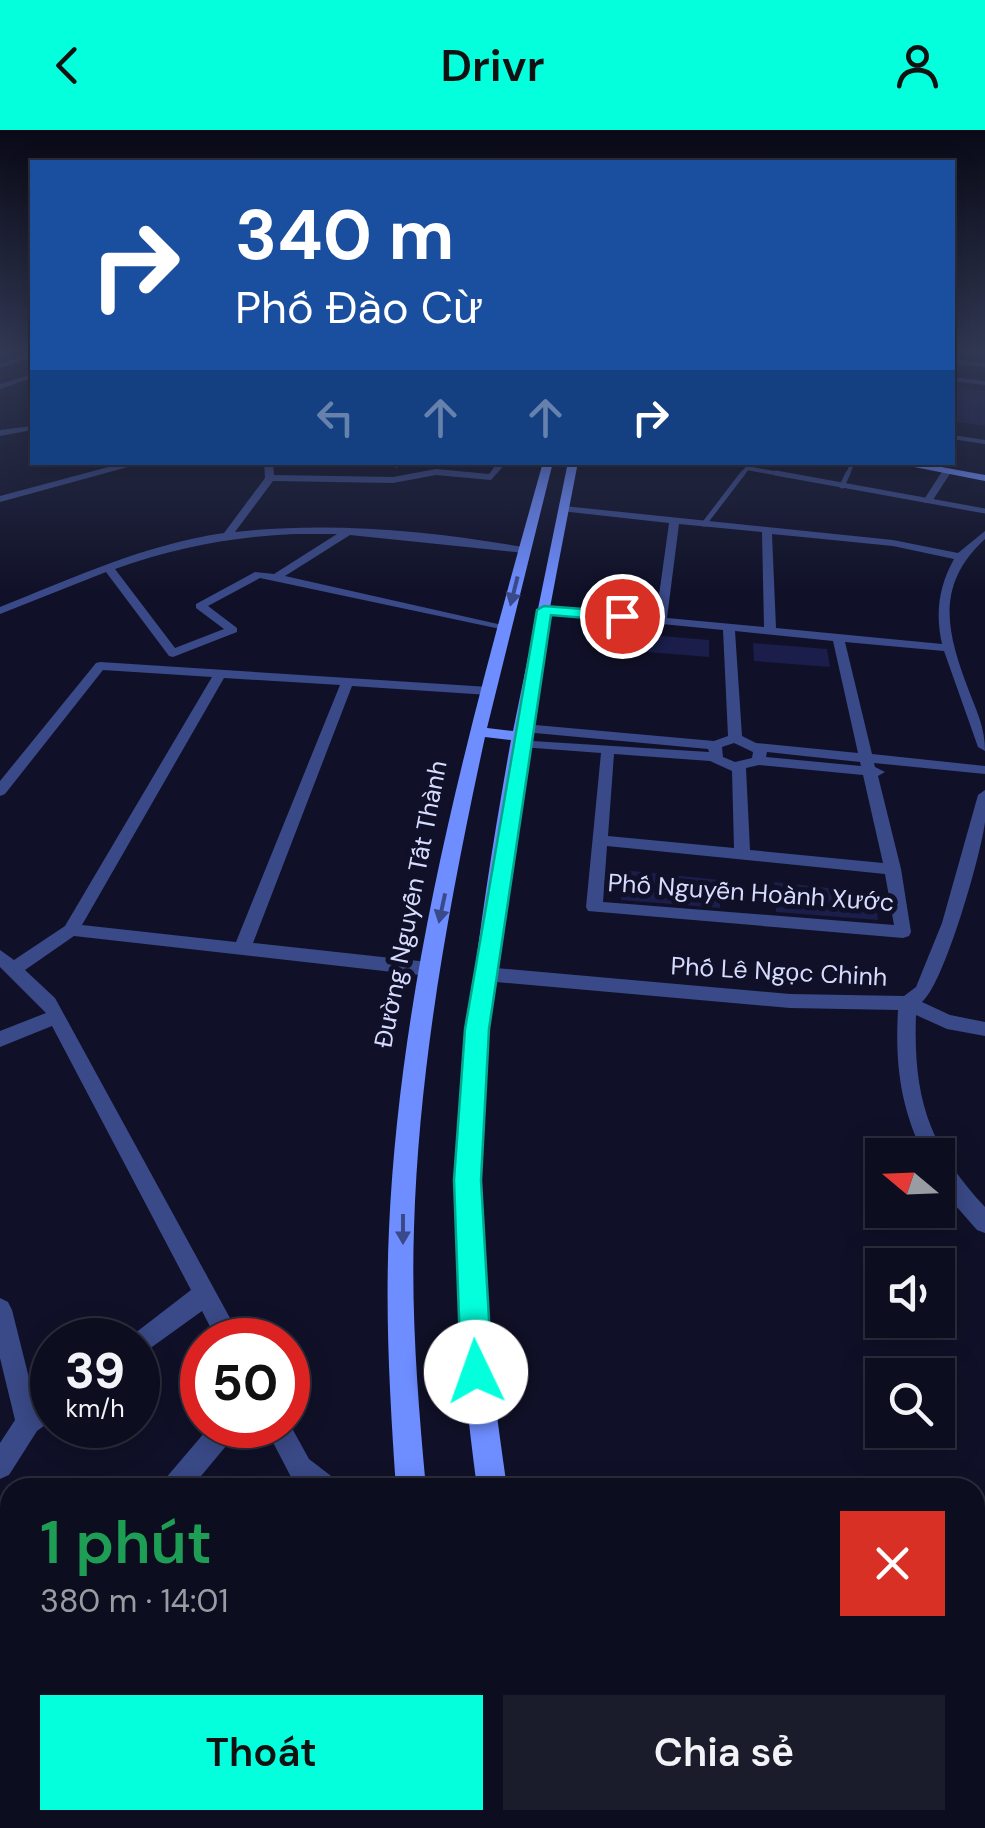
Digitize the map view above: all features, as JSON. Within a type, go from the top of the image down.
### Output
[{"type":"main road","name":"Đường Nguyễn Tất Thành","points":[[411,1478],[402,1412],[403,1186],[416,1028],[489,691],[547,465]]},
{"type":"main road","points":[[490,1478],[478,1410],[468,1180],[484,974],[522,736],[572,465]]},
{"type":"main road","points":[[910,465],[985,475]]},
{"type":"main road","points":[[945,465],[985,475]]},
{"type":"main road","points":[[480,732],[522,736]]},
{"type":"street","points":[[0,499],[130,465]]},
{"type":"street","points":[[228,535],[270,478],[268,465]]},
{"type":"street","points":[[396,465],[404,478]]},
{"type":"street","points":[[270,478],[404,478],[436,472],[491,477],[500,465]]},
{"type":"street","points":[[928,501],[946,472]]},
{"type":"street","points":[[564,509],[893,543],[956,556]]},
{"type":"street","points":[[661,620],[674,520]]},
{"type":"street","points":[[0,610],[110,570],[228,535],[268,530],[346,533],[524,550]]},
{"type":"street","points":[[767,530],[770,630]]},
{"type":"street","points":[[275,578],[346,533]]},
{"type":"street","points":[[985,534],[956,556],[941,607],[985,747]]},
{"type":"street","points":[[110,570],[173,653],[232,630],[200,606],[259,574],[505,626]]},
{"type":"street","points":[[544,610],[951,648]]},
{"type":"street","points":[[729,626],[735,738]]},
{"type":"street","name":"Phố Nguyễn Hoành Xước","points":[[608,749],[594,907],[903,932],[893,868],[865,764],[838,637]]},
{"type":"street","points":[[0,791],[100,666],[489,691]]},
{"type":"street","points":[[218,1318],[49,1003],[7,963],[71,930],[219,675]]},
{"type":"street","points":[[242,949],[347,682]]},
{"type":"street","points":[[522,736],[608,749],[715,751],[735,738]]},
{"type":"street","points":[[522,736],[715,751],[739,768]]},
{"type":"street","points":[[735,738],[758,754],[985,770]]},
{"type":"street","points":[[739,768],[758,754]]},
{"type":"street","points":[[865,764],[985,781]]},
{"type":"street","points":[[739,768],[742,854]]},
{"type":"street","name":"Phố Lê Ngọc Chinh","points":[[484,974],[790,1001],[907,1003],[923,991],[950,923],[984,799]]},
{"type":"street","points":[[600,840],[893,868]]},
{"type":"street","points":[[71,930],[428,969]]},
{"type":"street","points":[[926,1138],[907,1094],[903,1071],[907,1003],[947,1022],[985,1029]]},
{"type":"street","points":[[0,1040],[56,1017]]},
{"type":"street","points":[[955,1190],[985,1223]]},
{"type":"street","points":[[160,1329],[205,1294]]},
{"type":"street","points":[[0,1310],[28,1422],[0,1466]]},
{"type":"street","points":[[182,1478],[208,1448]]},
{"type":"street","points":[[289,1448],[300,1468],[313,1478]]},
{"type":"lane","points":[[955,437],[985,442]]},
{"type":"lane","points":[[704,524],[749,465],[985,511]]},
{"type":"lane","points":[[842,486],[852,465]]},
{"type":"building","points":[[637,634],[709,640],[709,657],[635,651]]},
{"type":"building","points":[[753,643],[827,649],[830,667],[754,661]]},
{"type":"building","points":[[623,870],[720,880],[720,908],[621,900]]},
{"type":"building","points":[[774,882],[874,893],[878,920],[776,912]]},
{"type":"route","points":[[476,1372],[468,1180],[477,1029],[544,610],[622,616]]}]
